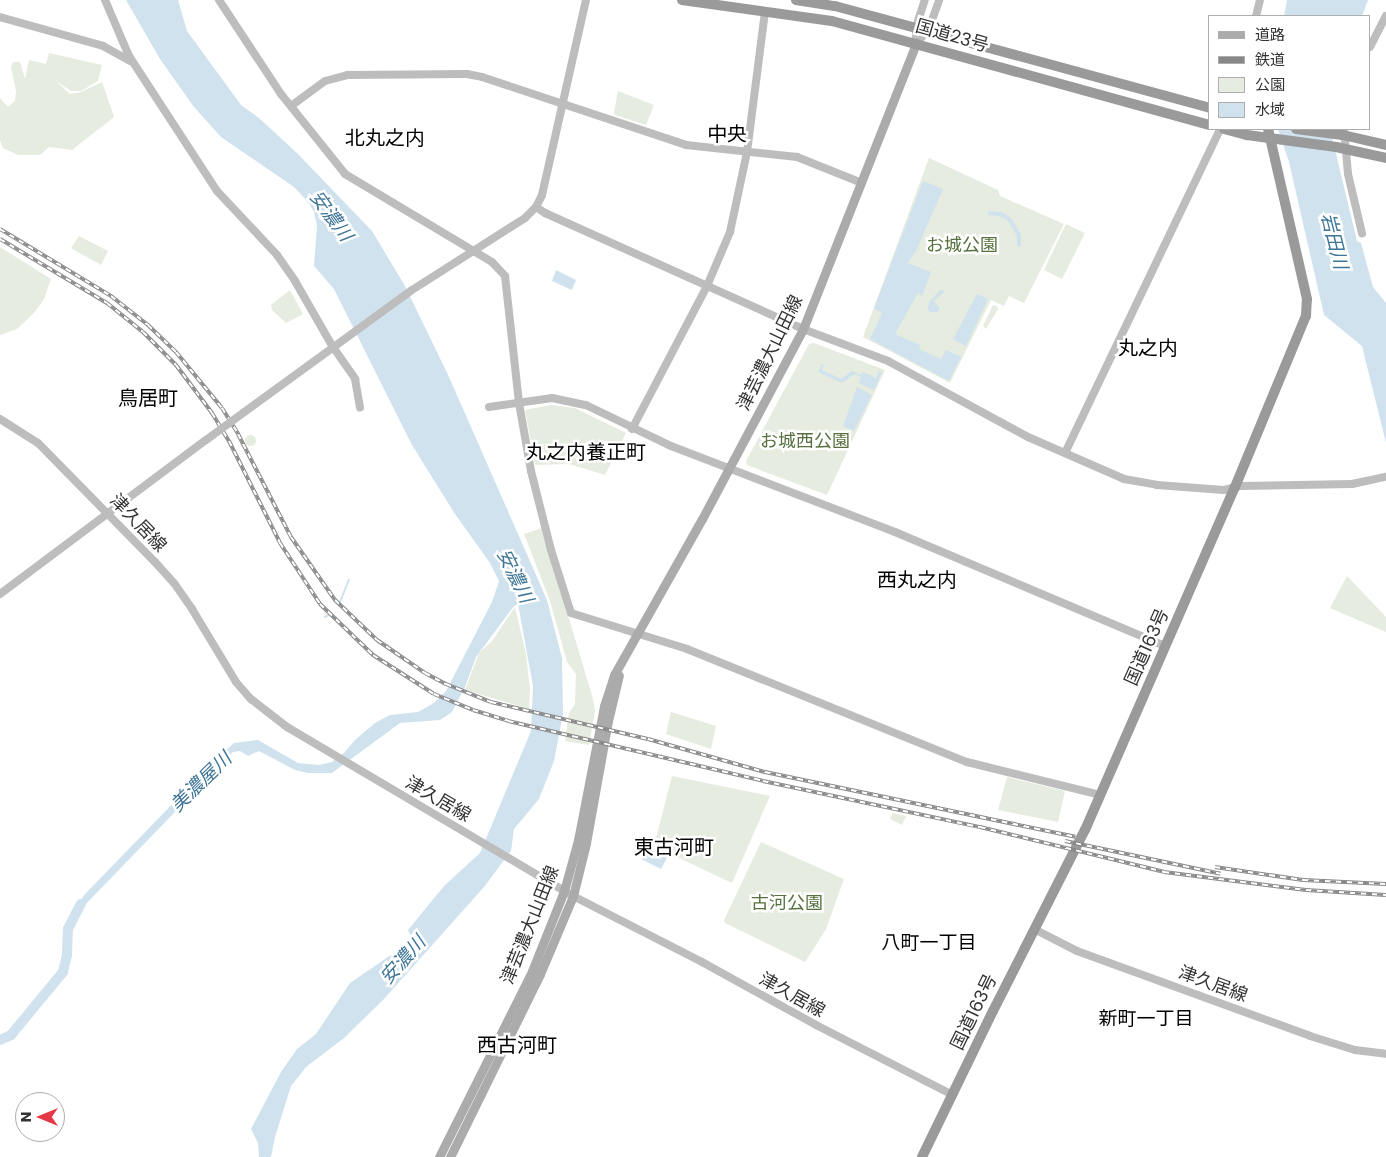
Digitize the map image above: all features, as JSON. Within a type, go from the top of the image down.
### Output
[{"type":"highway","name":"国道23号","points":[[682,0],[832,21],[916,42],[1208,124]]},
{"type":"highway","name":"国道23号","points":[[796,0],[835,6],[916,27],[1208,107]]},
{"type":"highway","points":[[1230,130],[1270,135],[1386,158]]},
{"type":"highway","points":[[1307,130],[1341,133],[1386,145]]},
{"type":"highway","name":"国道163号","points":[[922,1157],[951,1094],[1081,839],[1235,487],[1308,313],[1307,299],[1270,135]]},
{"type":"main road","name":"津芸濃大山田線","points":[[439,1157],[532,971],[564,890],[578,840],[604,706],[614,675],[623,663],[803,328],[862,183],[916,42]]},
{"type":"main road","name":"津芸濃大山田線","points":[[450,1157],[540,974],[573,896],[588,836],[612,702],[623,663]]},
{"type":"street","points":[[105,0],[133,64],[224,201],[266,243],[286,267],[336,345],[355,379],[360,408]]},
{"type":"street","points":[[218,0],[290,106],[338,168],[350,179],[472,250],[496,266],[505,276],[519,403],[535,491],[571,613],[687,649],[967,762],[1100,795]]},
{"type":"street","points":[[0,594],[336,345],[442,270],[525,218],[536,206],[542,195],[586,0]]},
{"type":"street","points":[[916,42],[916,27],[926,0]]},
{"type":"street","points":[[916,42],[928,31],[939,0]]},
{"type":"street","points":[[1256,15],[1260,0]]},
{"type":"street","points":[[632,429],[707,286],[733,222],[747,152],[765,11]]},
{"type":"street","points":[[1371,45],[1386,16]]},
{"type":"street","points":[[0,17],[102,46],[133,64]]},
{"type":"street","points":[[290,106],[312,89],[341,76],[443,73],[482,77],[686,145],[797,157],[862,183]]},
{"type":"street","points":[[1065,453],[1222,130]]},
{"type":"street","points":[[1341,133],[1340,148],[1362,233]]},
{"type":"street","points":[[536,206],[544,212],[707,286],[803,328],[888,361],[1028,436],[1124,479],[1157,485],[1224,490],[1235,487],[1327,485],[1386,477]]},
{"type":"street","points":[[489,407],[552,398],[586,405],[632,429],[895,532],[1165,646]]},
{"type":"street","name":"津久居線","points":[[0,419],[38,443],[174,583],[241,688],[251,699],[286,727],[573,896],[702,962],[816,1026],[951,1094]]},
{"type":"street","name":"津久居線","points":[[1034,929],[1077,951],[1310,1036],[1355,1050],[1386,1054]]},
{"type":"green space","points":[[49,53],[102,65],[98,81],[81,91],[71,91],[56,81],[70,94],[81,92],[102,82],[114,117],[72,150],[49,147],[40,155],[18,155],[3,148],[0,140],[0,98],[8,107],[15,101],[16,91],[11,67],[13,62],[20,62],[25,79],[29,60],[46,64]]},
{"type":"green space","points":[[618,91],[654,105],[646,125],[615,115]]},
{"type":"green space","name":"お城公園","points":[[929,158],[998,190],[1000,196],[1064,224],[1024,303],[1009,296],[1004,306],[991,300],[950,383],[863,337]]},
{"type":"green space","points":[[1066,224],[1085,233],[1062,279],[1044,270]]},
{"type":"green space","points":[[79,236],[108,251],[101,265],[71,248]]},
{"type":"green space","points":[[0,247],[51,279],[44,299],[34,313],[17,329],[0,335]]},
{"type":"green space","points":[[290,290],[303,314],[286,323],[272,310],[271,305]]},
{"type":"green space","points":[[993,305],[997,306],[998,309],[986,329],[983,326]]},
{"type":"green space","name":"お城西公園","points":[[814,343],[885,370],[827,495],[747,465],[746,461],[809,344]]},
{"type":"green space","points":[[551,405],[575,408],[626,433],[605,475],[569,464],[535,465],[525,410]]},
{"type":"green space","points":[[250,434],[256,440],[250,446],[244,440]]},
{"type":"green space","points":[[542,528],[593,699],[595,711],[589,745],[565,741],[569,713],[575,704],[576,674],[567,662],[550,601],[524,534]]},
{"type":"green space","points":[[1347,576],[1386,617],[1386,632],[1330,608]]},
{"type":"green space","points":[[515,607],[526,654],[530,689],[529,709],[465,690],[479,653],[492,641]]},
{"type":"green space","points":[[671,712],[716,726],[711,749],[666,734]]},
{"type":"green space","points":[[672,776],[770,796],[732,883],[654,846]]},
{"type":"green space","points":[[1007,777],[1065,791],[1058,822],[998,810]]},
{"type":"green space","points":[[893,813],[906,816],[902,825],[890,819]]},
{"type":"green space","name":"古河公園","points":[[761,842],[844,879],[826,929],[805,962],[725,923],[724,920]]},
{"type":"water","name":"安濃川","points":[[126,0],[178,0],[187,31],[241,105],[259,118],[298,154],[372,231],[405,286],[449,377],[547,600],[562,658],[563,714],[554,761],[539,799],[514,829],[511,851],[484,887],[384,999],[344,1038],[306,1067],[291,1086],[275,1137],[271,1157],[259,1157],[258,1143],[251,1129],[281,1072],[297,1049],[316,1034],[350,983],[413,940],[408,930],[444,886],[480,853],[531,731],[533,686],[518,604],[514,606],[476,657],[465,687],[452,712],[440,720],[400,723],[332,773],[308,773],[295,770],[259,751],[248,756],[240,751],[233,752],[83,907],[77,916],[71,912],[86,893],[215,760],[234,743],[258,740],[298,763],[319,765],[332,762],[344,753],[355,740],[375,723],[390,715],[418,712],[434,703],[446,691],[492,602],[499,581],[490,563],[455,514],[412,445],[334,289],[314,266],[317,226],[314,212],[309,203],[294,187],[221,137],[194,107],[160,59]]},
{"type":"water","points":[[1287,0],[1368,0],[1362,15],[1284,15]]},
{"type":"water","name":"岩田川","points":[[1278,130],[1330,130],[1357,241],[1361,243],[1373,287],[1386,303],[1386,443],[1362,346],[1324,315],[1289,162]]},
{"type":"water","points":[[923,181],[943,189],[916,251],[908,263],[931,272],[922,296],[918,293],[895,334],[920,345],[919,349],[941,359],[946,350],[961,357],[949,381],[870,339],[882,313],[874,308]]},
{"type":"water","points":[[988,211],[1002,212],[1011,218],[1021,234],[1021,247],[1017,246],[1017,236],[1008,221],[999,216],[988,215]]},
{"type":"water","points":[[979,238],[987,243],[990,253],[974,254],[973,252]]},
{"type":"water","points":[[556,270],[576,280],[572,290],[552,281]]},
{"type":"water","points":[[940,290],[945,291],[934,301],[940,309],[937,312],[930,312],[928,309],[929,302]]},
{"type":"water","points":[[977,294],[988,299],[966,346],[953,339]]},
{"type":"water","points":[[822,364],[824,365],[822,370],[841,379],[852,371],[861,375],[863,372],[876,378],[879,371],[882,373],[874,390],[859,383],[861,377],[854,374],[842,383],[818,372]]},
{"type":"water","points":[[857,387],[872,395],[854,431],[843,426]]},
{"type":"water","points":[[647,847],[667,858],[661,869],[641,859]]},
{"type":"waterway","points":[[340,602],[349,580]]},
{"type":"waterway","points":[[325,617],[329,615]]},
{"type":"waterway","name":"美濃屋川","points":[[0,1040],[11,1035],[63,972],[67,955],[68,929],[81,904]]},
{"type":"railway","points":[[0,229],[111,296],[148,325],[176,352],[222,408],[238,434],[291,537],[335,600],[377,640],[425,673],[446,684],[491,702],[648,739],[765,772],[1075,837]]},
{"type":"railway","points":[[0,239],[107,303],[143,332],[176,365],[212,413],[229,441],[280,543],[320,604],[373,655],[434,694],[473,710],[508,721],[763,781],[980,827],[1164,872],[1306,890],[1386,895]]},
{"type":"railway","points":[[1065,841],[1221,874]]},
{"type":"railway","points":[[1215,867],[1303,880],[1386,884]]},
{"type":"district","name":"中央","points":[[727,134]]},
{"type":"district","name":"北丸之内","points":[[385,138]]},
{"type":"district","name":"丸之内","points":[[1148,348]]},
{"type":"district","name":"鳥居町","points":[[148,398]]},
{"type":"district","name":"丸之内養正町","points":[[586,452]]},
{"type":"district","name":"西丸之内","points":[[917,580]]},
{"type":"district","name":"東古河町","points":[[674,847]]},
{"type":"district","name":"八町一丁目","points":[[929,943]]},
{"type":"district","name":"新町一丁目","points":[[1146,1019]]},
{"type":"district","name":"西古河町","points":[[517,1045]]}]
